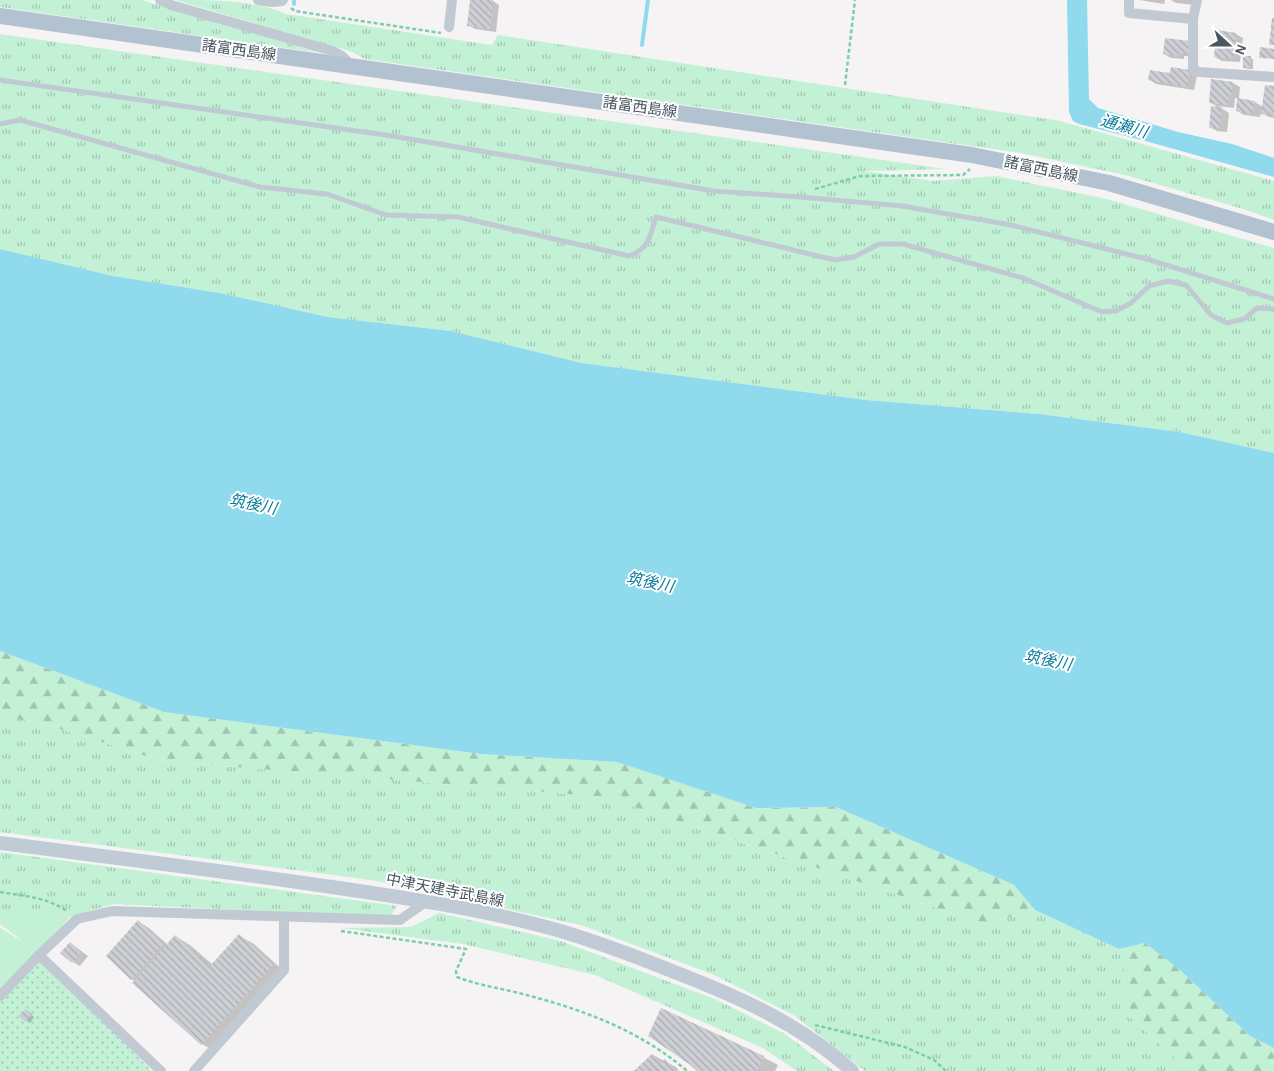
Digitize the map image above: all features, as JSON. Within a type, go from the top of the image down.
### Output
[{"type":"main road","name":"諸富西島線","points":[[0,16],[972,155],[1108,183],[1274,232]]},
{"type":"main road","name":"中津天建寺武島線","points":[[0,843],[273,878],[427,901],[550,928],[616,949],[721,990],[786,1022],[840,1060],[852,1071]]},
{"type":"street","points":[[160,0],[171,5],[333,51],[342,56],[352,66]]},
{"type":"street","points":[[258,0],[283,1]]},
{"type":"street","points":[[449,27],[452,0]]},
{"type":"street","points":[[1129,0],[1129,13],[1193,19]]},
{"type":"street","points":[[1197,0],[1193,19],[1193,68],[1199,72],[1274,77]]},
{"type":"street","points":[[0,996],[77,919],[112,910],[400,920],[427,901]]},
{"type":"street","points":[[194,1071],[284,970],[284,917]]},
{"type":"street","points":[[39,955],[162,1071]]},
{"type":"lane","points":[[0,80],[392,136],[714,191],[902,206],[1011,226],[1150,260],[1274,299]]},
{"type":"lane","points":[[0,124],[20,120],[260,187],[327,194],[386,215],[458,218],[629,256],[638,253],[647,244],[656,217],[835,260],[854,257],[879,244],[903,244],[1023,278],[1102,312],[1116,311],[1131,303],[1148,286],[1168,281],[1186,285],[1211,315],[1227,323],[1244,319],[1257,308],[1274,310]]},
{"type":"path","points":[[844,85],[855,0]]},
{"type":"path","points":[[283,1],[295,11],[443,34],[449,27]]},
{"type":"path","points":[[800,197],[815,189],[860,176],[963,176],[970,168],[972,155]]},
{"type":"path","points":[[0,892],[40,898],[61,907],[77,919]]},
{"type":"path","points":[[337,930],[466,949],[456,971],[456,977],[578,1010],[620,1026],[648,1042],[687,1071]]},
{"type":"path","points":[[786,1022],[807,1023],[905,1047],[934,1060],[946,1071]]},
{"type":"green space","points":[[0,0],[142,0],[320,53],[0,7]]},
{"type":"green space","points":[[175,0],[247,3],[275,9],[286,14],[492,45],[498,35],[1060,121],[1274,181],[1274,220],[1240,208],[1125,175],[1021,153],[365,59],[350,51]]},
{"type":"green space","points":[[0,34],[946,169],[864,171],[933,181],[996,176],[1107,199],[1274,248],[1274,453],[1180,432],[1039,414],[866,400],[582,363],[451,331],[328,317],[220,293],[113,276],[0,249]]},
{"type":"green space","points":[[0,651],[164,712],[481,754],[618,762],[756,808],[836,807],[1014,885],[1035,910],[985,924],[605,797],[162,761],[35,721],[0,718]]},
{"type":"green space","points":[[0,718],[35,721],[162,761],[605,797],[985,924],[1035,910],[1119,949],[1131,1018],[1189,1071],[865,1071],[795,1016],[712,974],[581,925],[371,880],[0,832]]},
{"type":"green space","points":[[0,852],[397,906],[390,917],[113,904],[70,917],[60,912],[0,912]]},
{"type":"green space","points":[[0,912],[60,912],[70,917],[0,990],[0,928],[25,943],[0,924]]},
{"type":"green space","points":[[439,913],[561,941],[717,1000],[785,1034],[834,1071],[797,1071],[763,1048],[595,975],[463,944],[341,928],[411,927]]},
{"type":"green space","points":[[0,928],[33,949],[152,1071],[0,1071]]},
{"type":"green space","points":[[1145,943],[1180,970],[1250,1036],[1274,1048],[1274,1071],[1189,1071],[1131,1018],[1119,949]]},
{"type":"water","name":"通瀬川","points":[[1067,0],[1087,0],[1089,99],[1098,108],[1178,132],[1232,144],[1274,158],[1274,177],[1073,121],[1069,112]]},
{"type":"water","name":"筑後川","points":[[0,249],[113,276],[220,293],[328,317],[451,331],[582,363],[866,400],[1039,414],[1180,432],[1274,453],[1274,1048],[1250,1036],[1180,970],[1145,943],[1119,949],[1035,910],[1014,885],[836,807],[756,808],[617,762],[481,754],[164,712],[0,651]]},
{"type":"building","points":[[470,0],[493,0],[490,29],[467,26]]},
{"type":"building","points":[[1272,18],[1274,18],[1274,45],[1269,45]]},
{"type":"building","points":[[1217,30],[1236,33],[1233,59],[1214,57]]},
{"type":"building","points":[[1165,38],[1190,41],[1188,54],[1177,53],[1177,56],[1163,54]]},
{"type":"building","points":[[1260,47],[1274,49],[1274,59],[1259,58]]},
{"type":"building","points":[[1243,56],[1251,56],[1250,68],[1243,68]]},
{"type":"building","points":[[1171,67],[1190,70],[1187,87],[1167,83]]},
{"type":"building","points":[[1150,70],[1169,73],[1166,84],[1148,80]]},
{"type":"building","points":[[1211,79],[1233,82],[1232,95],[1229,95],[1227,105],[1209,103]]},
{"type":"building","points":[[1265,85],[1274,86],[1274,116],[1261,114]]},
{"type":"building","points":[[1237,98],[1255,101],[1253,114],[1236,111]]},
{"type":"building","points":[[1211,106],[1222,107],[1220,129],[1209,128]]},
{"type":"building","points":[[138,920],[164,944],[131,980],[106,956]]},
{"type":"building","points":[[239,934],[273,965],[201,1045],[132,983],[175,935],[210,966]]},
{"type":"building","points":[[70,942],[82,952],[72,963],[60,953]]},
{"type":"building","points":[[661,1008],[764,1056],[757,1071],[697,1071],[648,1036]]},
{"type":"building","points":[[25,1009],[32,1014],[26,1022],[19,1016]]},
{"type":"building","points":[[652,1054],[661,1063],[665,1059],[676,1071],[634,1071]]},
{"type":"waterway","points":[[642,45],[648,0]]}]
